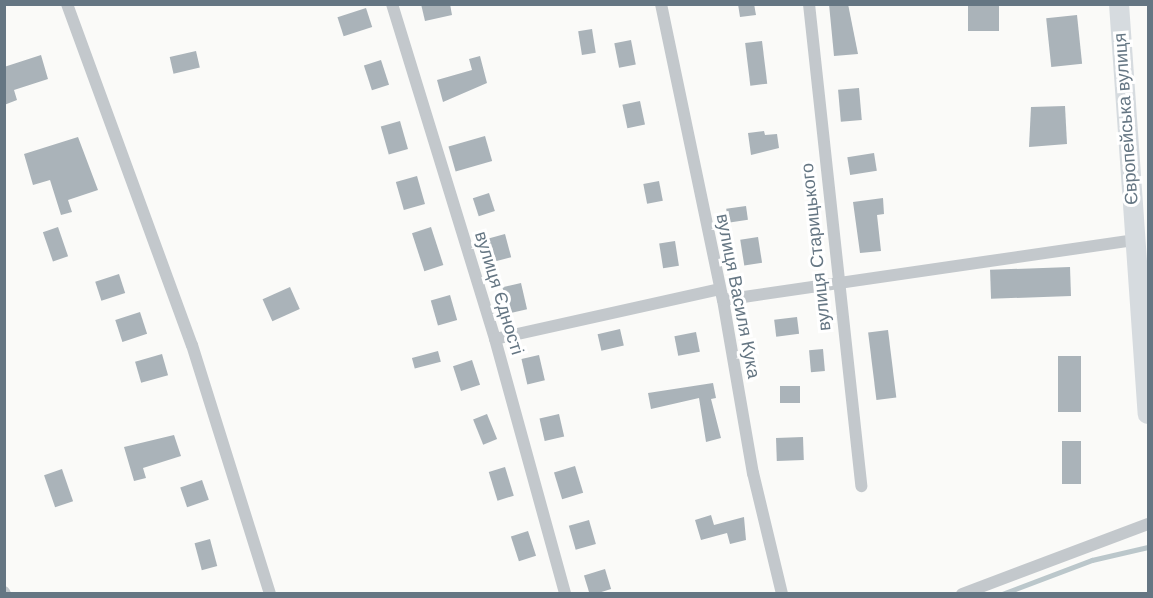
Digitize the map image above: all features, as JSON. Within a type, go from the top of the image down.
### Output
[{"type":"main road","name":"Європейська вулиця","points":[[1119,4],[1134,240],[1149,414]]},
{"type":"street","points":[[67,4],[188,334],[270,594]]},
{"type":"street","name":"вулиця Єдності","points":[[392,4],[495,339],[565,594]]},
{"type":"street","name":"вулиця Василя Кука","points":[[661,4],[721,295],[753,472],[782,594]]},
{"type":"street","name":"вулиця Старицького","points":[[809,4],[837,285],[861,486]]},
{"type":"street","points":[[495,339],[721,295],[837,285],[1134,240]]},
{"type":"street","points":[[962,594],[1149,524]]},
{"type":"building","points":[[421,4],[450,4],[452,15],[425,21]]},
{"type":"building","points":[[738,4],[754,4],[756,15],[740,17]]},
{"type":"building","points":[[829,4],[848,4],[858,54],[834,56]]},
{"type":"building","points":[[968,4],[999,4],[999,31],[968,31]]},
{"type":"building","points":[[366,8],[372,27],[344,36],[337,17]]},
{"type":"building","points":[[1077,15],[1082,64],[1051,67],[1046,18]]},
{"type":"building","points":[[592,29],[596,53],[582,55],[578,31]]},
{"type":"building","points":[[631,40],[636,65],[619,68],[614,43]]},
{"type":"building","points":[[762,41],[767,84],[750,86],[745,43]]},
{"type":"building","points":[[196,51],[200,68],[174,74],[170,57]]},
{"type":"building","points":[[41,55],[48,79],[14,90],[17,100],[4,105],[4,67]]},
{"type":"building","points":[[480,56],[487,83],[443,102],[437,80],[472,70],[469,59]]},
{"type":"building","points":[[381,60],[389,85],[372,90],[364,66]]},
{"type":"building","points":[[859,88],[862,120],[841,122],[838,90]]},
{"type":"building","points":[[640,101],[645,124],[627,128],[622,105]]},
{"type":"building","points":[[1065,106],[1067,144],[1029,147],[1031,107]]},
{"type":"building","points":[[400,121],[408,149],[389,154],[381,127]]},
{"type":"building","points":[[764,131],[765,135],[777,134],[779,148],[751,155],[748,133]]},
{"type":"building","points":[[485,136],[492,161],[456,171],[448,146]]},
{"type":"building","points":[[78,137],[98,190],[68,200],[72,212],[61,215],[50,180],[33,185],[24,154]]},
{"type":"building","points":[[874,153],[877,171],[850,175],[847,157]]},
{"type":"building","points":[[417,176],[425,204],[404,210],[396,182]]},
{"type":"building","points":[[659,181],[663,201],[647,204],[643,184]]},
{"type":"building","points":[[489,193],[495,211],[479,216],[473,198]]},
{"type":"building","points":[[883,198],[884,214],[877,215],[881,251],[860,253],[853,202]]},
{"type":"building","points":[[746,206],[748,220],[728,223],[726,209]]},
{"type":"building","points":[[58,227],[68,256],[53,262],[43,232]]},
{"type":"building","points":[[431,227],[443,265],[424,271],[412,233]]},
{"type":"building","points":[[505,234],[511,257],[493,262],[487,239]]},
{"type":"building","points":[[758,237],[762,263],[744,265],[740,240]]},
{"type":"building","points":[[675,241],[679,266],[663,268],[659,244]]},
{"type":"building","points":[[1070,267],[1071,296],[991,299],[990,270]]},
{"type":"building","points":[[119,274],[125,293],[101,301],[95,282]]},
{"type":"building","points":[[521,283],[527,309],[509,314],[502,287]]},
{"type":"building","points":[[290,287],[300,309],[272,321],[263,299]]},
{"type":"building","points":[[450,295],[457,320],[438,326],[431,301]]},
{"type":"building","points":[[140,312],[147,334],[122,342],[115,320]]},
{"type":"building","points":[[797,317],[799,334],[776,337],[774,320]]},
{"type":"building","points":[[620,329],[624,346],[601,351],[598,334]]},
{"type":"building","points":[[888,330],[896,397],[876,400],[868,332]]},
{"type":"building","points":[[696,332],[700,352],[678,356],[674,336]]},
{"type":"building","points":[[823,349],[825,371],[811,372],[809,350]]},
{"type":"building","points":[[438,351],[441,362],[415,369],[412,358]]},
{"type":"building","points":[[162,354],[168,375],[141,383],[135,362]]},
{"type":"building","points":[[539,355],[545,380],[527,384],[521,359]]},
{"type":"building","points":[[1058,356],[1081,356],[1081,412],[1058,412]]},
{"type":"building","points":[[472,360],[480,385],[461,391],[453,366]]},
{"type":"building","points":[[713,383],[716,398],[711,399],[721,438],[706,442],[699,398],[651,409],[648,393]]},
{"type":"building","points":[[780,386],[800,386],[800,403],[780,403]]},
{"type":"building","points":[[487,414],[497,439],[483,445],[473,420]]},
{"type":"building","points":[[559,414],[564,436],[545,441],[540,418]]},
{"type":"building","points":[[174,435],[181,456],[143,468],[146,478],[134,481],[124,447]]},
{"type":"building","points":[[803,437],[804,460],[777,461],[776,438]]},
{"type":"building","points":[[1062,441],[1081,441],[1081,484],[1062,484]]},
{"type":"building","points":[[575,466],[583,493],[562,499],[554,472]]},
{"type":"building","points":[[505,467],[514,496],[498,501],[489,472]]},
{"type":"building","points":[[62,469],[73,501],[55,507],[44,475]]},
{"type":"building","points":[[202,480],[209,500],[187,507],[180,487]]},
{"type":"building","points":[[711,515],[714,525],[744,517],[746,540],[730,544],[727,533],[701,540],[695,520]]},
{"type":"building","points":[[589,520],[596,544],[576,550],[569,526]]},
{"type":"building","points":[[528,531],[536,556],[519,561],[511,537]]},
{"type":"building","points":[[210,539],[217,566],[202,570],[195,543]]},
{"type":"building","points":[[605,569],[611,589],[590,594],[584,575]]},
{"type":"waterway","points":[[1002,594],[1092,560],[1148,547]]}]
